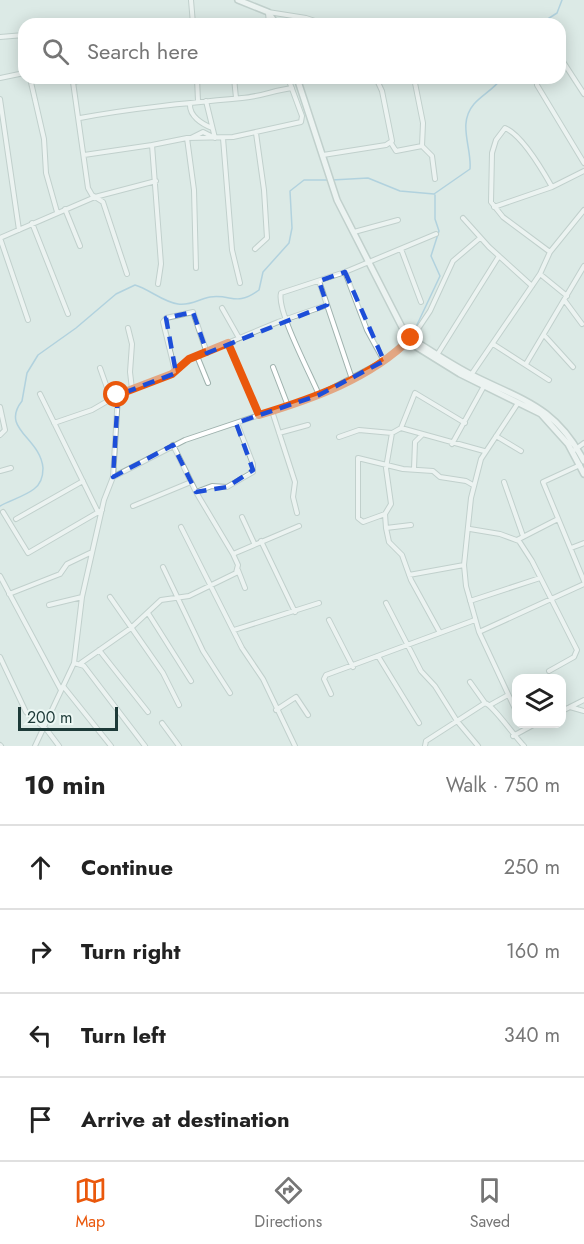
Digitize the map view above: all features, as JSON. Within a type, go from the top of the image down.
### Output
[{"type":"street","points":[[191,0],[192,18]]},
{"type":"street","points":[[238,0],[268,12],[306,18]]},
{"type":"street","points":[[268,12],[269,18]]},
{"type":"street","points":[[268,12],[272,18]]},
{"type":"street","points":[[0,37],[18,36]]},
{"type":"street","points":[[566,66],[584,94]]},
{"type":"street","points":[[0,78],[18,74]]},
{"type":"street","points":[[31,84],[44,139],[46,173],[57,212]]},
{"type":"street","points":[[73,84],[80,117],[88,188],[104,204],[127,274]]},
{"type":"street","points":[[197,84],[198,100]]},
{"type":"street","points":[[235,84],[236,98]]},
{"type":"street","points":[[84,155],[189,138],[223,138],[256,133],[301,122],[302,116],[290,84]]},
{"type":"street","points":[[299,84],[331,186],[408,338],[484,386],[519,402],[550,422],[575,450]]},
{"type":"street","points":[[378,84],[385,101],[391,143],[396,151],[422,146]]},
{"type":"street","points":[[415,84],[423,123],[422,146],[432,156],[435,179]]},
{"type":"street","points":[[537,86],[584,163]]},
{"type":"street","points":[[80,117],[151,105],[190,104],[198,100],[236,98],[292,88]]},
{"type":"street","points":[[0,99],[19,230]]},
{"type":"street","points":[[206,101],[214,138]]},
{"type":"street","points":[[190,104],[189,110],[198,120],[213,128]]},
{"type":"street","points":[[550,252],[510,223],[494,207],[489,197],[492,153],[496,140],[505,128],[512,131],[527,149],[552,187]]},
{"type":"street","points":[[255,249],[267,238],[264,190],[256,133]]},
{"type":"street","points":[[189,138],[194,190],[196,268]]},
{"type":"street","points":[[223,138],[232,250],[240,283]]},
{"type":"street","points":[[323,155],[391,143]]},
{"type":"street","points":[[152,145],[161,264],[158,284]]},
{"type":"street","points":[[494,207],[552,187],[584,171]]},
{"type":"street","points":[[28,320],[0,238],[95,197],[156,181]]},
{"type":"street","points":[[65,209],[80,246]]},
{"type":"street","points":[[471,375],[540,274],[550,252],[584,210]]},
{"type":"street","points":[[463,218],[480,238],[532,286]]},
{"type":"street","points":[[354,232],[398,220]]},
{"type":"street","points":[[32,223],[68,314]]},
{"type":"street","points":[[319,395],[285,319],[281,294],[345,272],[436,234]]},
{"type":"street","points":[[113,477],[173,445],[222,425],[237,423],[319,395],[384,361],[408,338],[430,311],[450,265],[480,238]]},
{"type":"street","points":[[401,249],[421,302]]},
{"type":"street","points":[[436,357],[499,256]]},
{"type":"street","points":[[526,364],[584,266]]},
{"type":"street","points":[[345,272],[367,330],[384,361]]},
{"type":"street","points":[[540,274],[567,296]]},
{"type":"street","points":[[319,282],[352,379]]},
{"type":"street","points":[[565,301],[582,324]]},
{"type":"street","points":[[54,423],[92,410],[117,395],[175,371],[196,356],[285,319],[327,305]]},
{"type":"street","points":[[222,308],[239,338]]},
{"type":"street","points":[[175,371],[163,322],[166,318],[193,312],[207,353]]},
{"type":"street","points":[[128,328],[132,344],[130,372],[132,389]]},
{"type":"street","points":[[544,335],[573,367]]},
{"type":"street","points":[[228,343],[259,415]]},
{"type":"street","points":[[493,344],[549,381]]},
{"type":"street","points":[[196,356],[208,383]]},
{"type":"street","points":[[436,357],[544,411],[561,426],[582,463],[584,474]]},
{"type":"street","points":[[273,367],[288,406]]},
{"type":"street","points":[[100,368],[111,399]]},
{"type":"street","points":[[452,444],[484,386]]},
{"type":"street","points":[[339,437],[359,430],[392,433],[401,428],[415,393],[465,423]]},
{"type":"street","points":[[39,394],[83,481],[101,511]]},
{"type":"street","points":[[35,746],[74,663],[82,597],[101,511],[113,477],[111,463],[117,426],[117,395]]},
{"type":"street","points":[[512,703],[479,632],[470,601],[464,565],[470,529],[473,484],[484,451],[519,402]]},
{"type":"street","points":[[0,407],[5,430],[0,435]]},
{"type":"street","points":[[272,411],[295,482],[292,493],[297,513]]},
{"type":"street","points":[[196,492],[212,486],[227,487],[253,472],[253,464],[237,423]]},
{"type":"street","points":[[279,433],[308,425]]},
{"type":"street","points":[[401,428],[484,451]]},
{"type":"street","points":[[392,433],[386,465],[391,504],[385,514],[389,542],[402,555],[409,575],[439,631]]},
{"type":"street","points":[[414,469],[415,442],[422,435]]},
{"type":"street","points":[[496,436],[521,451]]},
{"type":"street","points":[[575,450],[584,443]]},
{"type":"street","points":[[173,445],[196,492],[233,554],[245,588]]},
{"type":"street","points":[[385,514],[363,522],[357,518],[357,459],[433,471],[441,477],[473,484]]},
{"type":"street","points":[[479,632],[584,583],[543,482],[582,463]]},
{"type":"street","points":[[0,471],[11,468]]},
{"type":"street","points":[[16,519],[83,481]]},
{"type":"street","points":[[133,506],[191,482]]},
{"type":"street","points":[[504,482],[523,536]]},
{"type":"street","points":[[3,512],[28,553],[101,511]]},
{"type":"street","points":[[242,517],[254,543]]},
{"type":"street","points":[[517,540],[558,519]]},
{"type":"street","points":[[386,528],[411,525]]},
{"type":"street","points":[[233,554],[254,543],[299,526]]},
{"type":"street","points":[[181,527],[242,648],[263,679],[295,746]]},
{"type":"street","points":[[470,529],[500,534],[517,540],[532,561],[577,650],[574,657],[549,671]]},
{"type":"street","points":[[261,541],[295,612]]},
{"type":"street","points":[[570,548],[584,543]]},
{"type":"street","points":[[9,594],[60,574],[67,564],[92,551]]},
{"type":"street","points":[[409,575],[464,565]]},
{"type":"street","points":[[162,567],[203,651],[230,693]]},
{"type":"street","points":[[74,663],[81,663],[131,628],[161,600],[189,596],[230,577],[238,569]]},
{"type":"street","points":[[0,576],[62,688],[111,746]]},
{"type":"street","points":[[470,601],[540,578]]},
{"type":"street","points":[[49,605],[82,597]]},
{"type":"street","points":[[110,597],[163,673],[179,705]]},
{"type":"street","points":[[234,630],[319,603]]},
{"type":"street","points":[[386,603],[421,671],[435,686],[457,721],[478,746]]},
{"type":"street","points":[[148,613],[191,681]]},
{"type":"street","points":[[329,620],[353,667]]},
{"type":"street","points":[[330,694],[324,676],[353,667],[439,631],[475,620]]},
{"type":"street","points":[[99,650],[148,712]]},
{"type":"street","points":[[378,656],[419,723]]},
{"type":"street","points":[[0,657],[26,712],[59,746]]},
{"type":"street","points":[[81,663],[145,746]]},
{"type":"street","points":[[470,682],[484,703],[490,705],[513,736],[524,746]]},
{"type":"street","points":[[490,705],[508,695]]},
{"type":"street","points":[[276,710],[296,697],[308,715]]},
{"type":"street","points":[[566,709],[584,700]]},
{"type":"street","points":[[425,746],[426,741],[484,703]]},
{"type":"street","points":[[570,707],[584,711]]},
{"type":"street","points":[[162,723],[179,746]]},
{"type":"street","points":[[513,736],[522,728]]},
{"type":"highlighted area","points":[[345,272],[384,361],[319,395],[236,423],[253,470],[227,487],[196,492],[173,445],[113,477],[118,395],[176,373],[166,318],[193,312],[207,353],[327,305],[319,281]]},
{"type":"waterway","points":[[549,18],[557,13],[562,0]]},
{"type":"waterway","points":[[332,180],[368,178],[400,191],[434,194],[470,169],[466,119],[474,104],[496,84]]},
{"type":"waterway","points":[[0,506],[34,489],[42,477],[43,468],[40,457],[18,426],[16,419],[16,411],[22,401],[27,373],[38,355],[76,328],[116,294],[135,285],[178,304],[210,297],[239,299],[251,295],[259,290],[263,272],[289,243],[292,228],[290,191],[304,180],[327,180]]},
{"type":"waterway","points":[[415,329],[440,276],[431,256],[439,231],[435,219],[435,195]]},
{"type":"route","points":[[117,395],[172,374],[189,359],[228,343],[259,415],[319,395],[345,383],[384,361],[411,338]]}]
